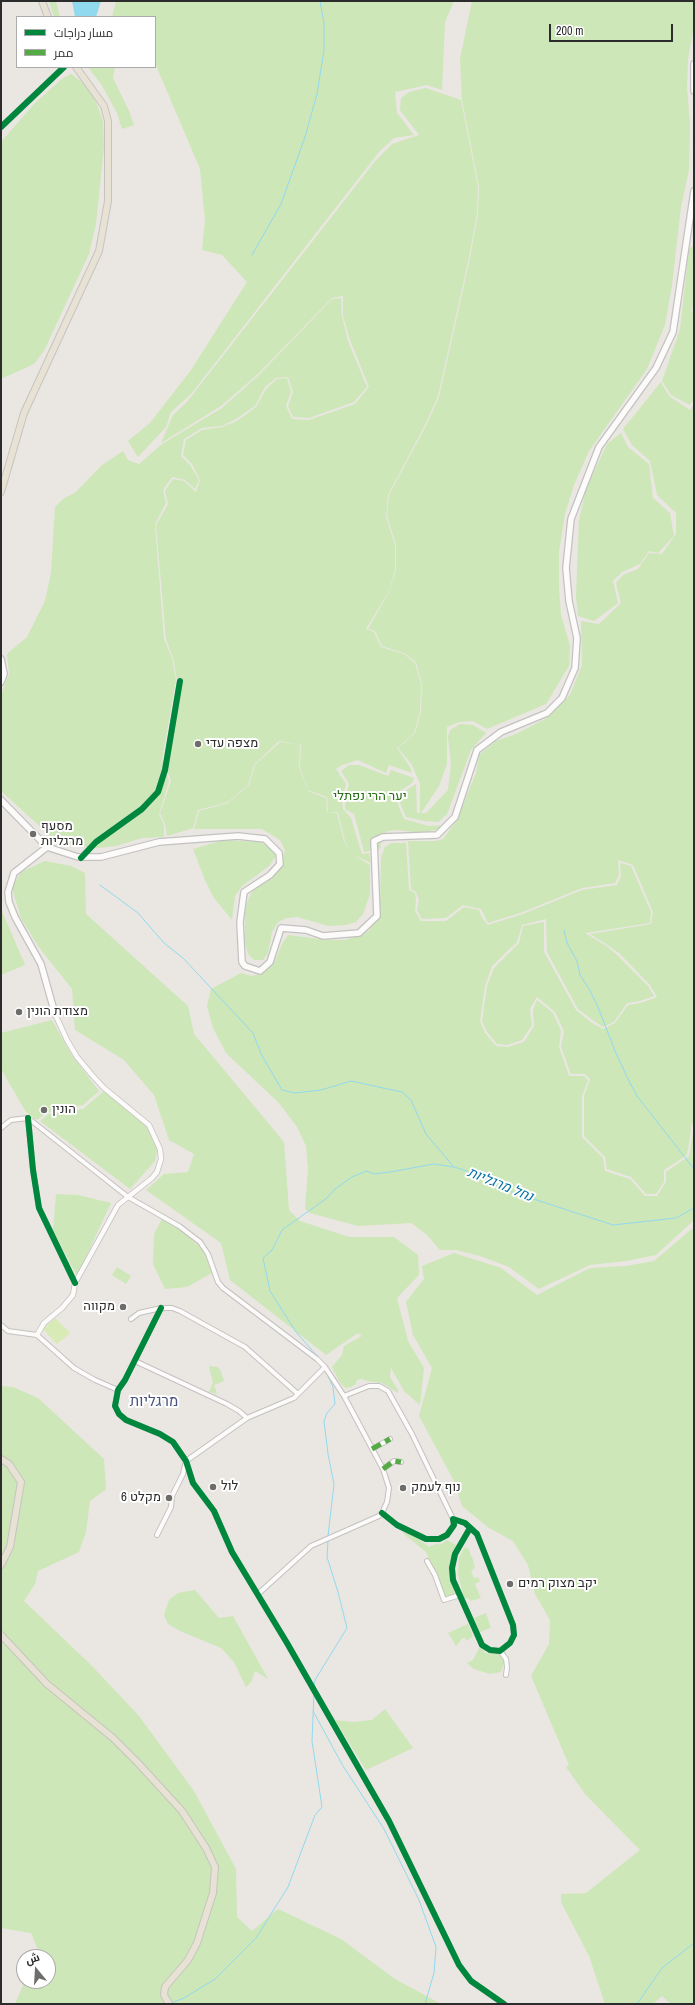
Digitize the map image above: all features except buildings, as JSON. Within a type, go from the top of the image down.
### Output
[{"type":"main road","points":[[42,1],[48,16]]},
{"type":"main road","points":[[694,64],[694,91]]},
{"type":"main road","points":[[1,492],[24,413],[99,251],[108,201],[108,121],[104,106],[77,68]]},
{"type":"main road","points":[[1,800],[47,847],[81,858],[101,857],[159,842],[238,836],[265,839],[279,853],[280,864],[270,875],[244,892],[240,922],[242,962],[245,966],[260,971],[270,962],[281,928],[306,930],[323,936],[359,933],[377,916],[374,841],[383,837],[437,835],[455,817],[477,750],[501,732],[547,713],[562,698],[575,668],[577,638],[569,602],[566,568],[571,519],[599,447],[656,368],[673,332],[694,191]]},
{"type":"main road","points":[[1,659],[4,674],[1,682]]},
{"type":"main road","points":[[47,847],[14,873],[8,892],[9,902],[15,917],[41,964],[56,1014]]},
{"type":"main road","points":[[1,1459],[9,1464],[21,1482],[10,1547],[1,1565]]},
{"type":"main road","points":[[1,1635],[47,1684],[112,1738],[138,1763],[182,1811],[206,1848],[214,1867],[213,1893],[197,1943],[188,1960],[165,1987],[164,1995],[169,2004]]},
{"type":"street","points":[[1,127],[63,68]]},
{"type":"street","points":[[81,858],[96,842],[142,809],[158,792],[165,770],[180,681]]},
{"type":"street","points":[[37,1335],[44,1323],[62,1308],[72,1295],[75,1283],[118,1205],[149,1182],[157,1172],[161,1160],[158,1145],[149,1125],[104,1088],[77,1057],[67,1040],[56,1014]]},
{"type":"street","points":[[28,1118],[33,1170],[40,1208],[75,1283]]},
{"type":"street","points":[[1,1128],[11,1120],[28,1118],[128,1197],[179,1226],[200,1242],[208,1254],[215,1274],[223,1288],[293,1340],[325,1367],[344,1396],[383,1468],[389,1488],[387,1502],[382,1513],[353,1529],[311,1546],[274,1582],[258,1594]]},
{"type":"street","points":[[131,1319],[139,1313],[161,1308],[172,1308],[180,1311],[245,1347],[298,1394]]},
{"type":"street","points":[[161,1308],[135,1361],[118,1390],[115,1406],[119,1414],[126,1420],[160,1434],[173,1442],[186,1461],[193,1483],[214,1511],[232,1552],[258,1594],[389,1821],[459,1965],[471,1981],[504,2004]]},
{"type":"street","points":[[1,1325],[8,1331],[37,1335],[74,1368],[95,1380],[118,1390]]},
{"type":"street","points":[[135,1361],[227,1404],[239,1411],[246,1418]]},
{"type":"street","points":[[157,1535],[172,1507],[172,1496],[183,1474],[186,1461],[246,1418],[287,1402],[298,1394],[325,1367]]},
{"type":"street","points":[[344,1396],[369,1386],[379,1386],[388,1391],[431,1472],[453,1519],[454,1525],[447,1535],[432,1540],[426,1540],[397,1524],[382,1513]]},
{"type":"street","points":[[372,1448],[390,1439]]},
{"type":"street","points":[[383,1468],[394,1461],[401,1462]]},
{"type":"street","points":[[453,1519],[465,1523],[477,1534],[513,1625],[514,1635],[510,1643],[500,1651]]},
{"type":"street","points":[[470,1528],[455,1554],[452,1568],[453,1580],[482,1645],[490,1650],[500,1651],[506,1658],[508,1667],[506,1675]]},
{"type":"street","points":[[427,1561],[435,1575],[444,1600],[460,1595]]},
{"type":"green space","points":[[49,1],[56,1],[60,16],[54,16]]},
{"type":"green space","points":[[116,1],[454,1],[445,22],[442,90],[427,85],[395,92],[397,113],[414,135],[394,138],[379,152],[191,394],[171,412],[166,427],[138,457],[128,441],[150,423],[191,370],[247,282],[222,255],[202,250],[205,220],[200,169],[156,65],[156,16],[112,16]]},
{"type":"green space","points":[[472,1],[694,1],[694,26],[688,59],[687,87],[690,125],[689,170],[681,207],[672,285],[665,325],[647,369],[589,451],[574,485],[565,514],[559,552],[559,588],[561,615],[570,646],[569,666],[546,704],[487,729],[473,721],[459,722],[447,727],[447,764],[439,786],[421,813],[426,813],[448,790],[451,764],[448,737],[450,730],[460,724],[473,725],[486,733],[471,750],[447,814],[438,822],[406,817],[397,796],[416,784],[417,813],[420,813],[420,784],[412,765],[398,748],[415,733],[421,712],[422,684],[416,662],[404,653],[382,646],[375,631],[368,629],[389,592],[396,570],[396,545],[387,516],[389,495],[427,424],[439,397],[469,263],[478,214],[479,187],[462,100],[460,59]]},
{"type":"green space","points":[[89,68],[115,68],[113,78],[134,125],[122,129],[117,113],[101,84]]},
{"type":"green space","points":[[71,74],[86,85],[96,102],[103,121],[104,147],[96,224],[89,254],[44,351],[34,364],[1,379],[1,142],[35,103],[63,78]]},
{"type":"green space","points":[[426,88],[461,100],[478,187],[477,214],[468,262],[438,396],[426,423],[388,495],[386,517],[395,545],[395,570],[389,591],[366,629],[374,632],[381,647],[404,654],[415,663],[421,684],[420,712],[414,733],[397,748],[410,767],[412,773],[389,765],[386,773],[358,760],[342,765],[336,769],[346,784],[342,801],[343,809],[351,818],[362,854],[369,853],[371,863],[352,854],[345,841],[338,812],[328,812],[327,797],[308,790],[300,767],[301,745],[279,741],[254,765],[248,785],[228,802],[198,810],[193,828],[167,836],[165,824],[160,813],[171,781],[164,760],[177,680],[173,658],[166,639],[156,525],[168,504],[165,491],[173,479],[184,481],[196,492],[200,480],[192,464],[183,455],[186,440],[202,430],[222,427],[237,421],[256,407],[266,389],[277,379],[287,378],[291,392],[286,406],[292,419],[309,420],[355,404],[369,387],[350,340],[343,316],[343,296],[332,298],[258,374],[221,406],[161,443],[173,415],[186,403],[376,160],[392,144],[419,135],[400,110],[401,98],[409,92]]},
{"type":"green space","points":[[694,245],[694,301],[692,311],[694,314],[694,399],[690,405],[671,395],[662,381],[680,329],[689,249]]},
{"type":"green space","points":[[341,298],[342,316],[348,341],[367,387],[354,402],[309,418],[293,417],[288,406],[293,392],[288,377],[276,378],[265,387],[255,406],[236,419],[222,426],[202,428],[184,439],[181,456],[190,465],[199,480],[195,489],[185,480],[172,477],[163,490],[166,503],[155,524],[164,639],[172,658],[176,680],[162,760],[169,781],[159,814],[164,825],[164,837],[142,838],[116,846],[98,848],[66,845],[57,842],[1,791],[1,695],[9,674],[7,654],[27,637],[45,601],[51,573],[55,507],[63,499],[76,492],[101,466],[123,451],[128,460],[139,464],[162,444],[222,408],[259,375],[332,299]]},
{"type":"green space","points":[[661,382],[669,396],[690,410],[694,404],[694,1123],[692,1124],[687,1155],[664,1170],[664,1182],[656,1194],[646,1194],[631,1177],[607,1169],[605,1157],[584,1136],[584,1096],[590,1079],[585,1074],[571,1074],[561,1047],[564,1031],[555,1012],[537,997],[530,1009],[532,1025],[522,1040],[507,1045],[497,1044],[487,1032],[482,1021],[487,986],[494,968],[519,943],[523,926],[544,922],[544,952],[576,1010],[592,1023],[603,1029],[615,1023],[628,1005],[641,1003],[657,997],[650,985],[620,954],[590,934],[651,924],[653,912],[633,865],[618,860],[619,875],[615,883],[582,888],[523,912],[488,923],[481,909],[463,905],[446,918],[422,919],[417,910],[419,900],[416,892],[411,889],[408,841],[435,841],[443,839],[457,820],[476,773],[479,755],[496,741],[516,734],[545,719],[570,695],[582,665],[581,621],[599,624],[621,603],[616,583],[623,575],[638,569],[649,553],[662,554],[676,534],[676,513],[657,495],[650,461],[632,445],[623,429]]},
{"type":"green space","points":[[621,433],[628,447],[649,464],[653,498],[670,513],[674,536],[658,553],[649,551],[640,564],[622,572],[613,581],[618,603],[594,621],[578,616],[576,597],[579,520],[586,489],[607,444]]},
{"type":"green space","points":[[280,742],[300,745],[299,767],[308,791],[326,798],[327,812],[337,813],[344,841],[352,854],[370,865],[370,894],[363,914],[356,922],[346,925],[329,926],[297,917],[287,918],[278,922],[272,932],[268,953],[263,960],[254,960],[248,954],[245,943],[245,912],[248,900],[253,890],[283,860],[285,850],[280,840],[262,829],[194,829],[199,811],[228,803],[249,785],[255,765]]},
{"type":"green space","name":"יער הרי נפתלי","points":[[349,765],[359,765],[388,776],[391,770],[414,778],[412,783],[394,795],[404,819],[429,826],[446,825],[439,829],[422,833],[398,830],[387,831],[381,843],[380,849],[364,852],[354,814],[346,810],[345,807],[345,799],[349,784],[341,771]]},
{"type":"green space","points":[[223,840],[259,842],[268,846],[276,856],[269,866],[242,886],[235,896],[232,920],[214,898],[193,849]]},
{"type":"green space","points":[[391,843],[406,843],[409,890],[415,893],[415,911],[421,921],[446,921],[464,907],[479,910],[482,918],[488,925],[523,914],[582,890],[617,885],[621,876],[620,863],[631,866],[651,912],[650,923],[585,933],[608,947],[618,956],[648,986],[654,996],[640,1001],[627,1003],[614,1022],[603,1027],[594,1021],[578,1009],[547,952],[546,919],[522,925],[517,942],[492,966],[485,986],[480,1021],[485,1033],[496,1046],[508,1047],[524,1042],[534,1026],[533,1010],[537,1000],[553,1013],[561,1031],[559,1047],[569,1076],[584,1076],[588,1080],[582,1096],[582,1137],[603,1158],[605,1171],[630,1179],[645,1196],[657,1196],[666,1182],[666,1172],[689,1156],[694,1126],[694,1220],[656,1255],[626,1261],[590,1265],[539,1289],[509,1267],[480,1256],[456,1250],[440,1250],[426,1234],[411,1223],[358,1226],[310,1213],[305,1209],[308,1168],[306,1146],[297,1127],[279,1103],[226,1053],[213,1028],[207,1006],[211,989],[241,973],[252,976],[263,973],[275,961],[282,944],[288,935],[327,940],[345,940],[369,931],[380,908],[381,857],[385,847]]},
{"type":"green space","points":[[45,861],[71,866],[85,873],[86,914],[188,1006],[194,1034],[284,1142],[289,1210],[300,1221],[349,1237],[394,1237],[418,1255],[419,1275],[397,1298],[408,1341],[424,1368],[420,1405],[404,1391],[391,1368],[390,1377],[398,1390],[398,1393],[382,1383],[361,1379],[357,1380],[356,1384],[351,1387],[345,1388],[339,1381],[332,1367],[342,1355],[344,1346],[362,1336],[358,1333],[326,1355],[230,1280],[221,1243],[146,1190],[164,1174],[188,1172],[194,1154],[169,1140],[154,1095],[124,1060],[75,1030],[72,989],[38,946],[21,918],[12,888],[21,872]]},
{"type":"green space","points":[[1,909],[25,965],[1,975]]},
{"type":"green space","points":[[52,1020],[71,1054],[99,1091],[83,1105],[48,1112],[37,1120],[26,1112],[1,1069],[1,1033]]},
{"type":"green space","points":[[104,1091],[139,1119],[150,1131],[155,1141],[157,1151],[155,1161],[130,1189],[40,1121],[49,1114],[83,1109]]},
{"type":"green space","points":[[56,1194],[78,1195],[111,1203],[77,1276],[53,1230]]},
{"type":"green space","points":[[162,1219],[178,1227],[203,1250],[212,1273],[187,1287],[165,1289],[153,1264],[154,1234]]},
{"type":"green space","points":[[694,1227],[694,2004],[671,2004],[662,1996],[653,2004],[605,2004],[589,1956],[561,1902],[561,1894],[586,1893],[640,1850],[585,1794],[566,1767],[569,1765],[531,1676],[549,1644],[550,1620],[535,1594],[528,1565],[513,1541],[489,1528],[462,1506],[454,1481],[419,1416],[432,1368],[413,1335],[406,1302],[424,1279],[422,1266],[454,1253],[501,1268],[537,1295],[590,1268],[626,1266],[654,1261]]},
{"type":"green space","points":[[117,1267],[131,1276],[126,1284],[112,1275]]},
{"type":"green space","points":[[55,1318],[70,1333],[57,1344],[43,1329]]},
{"type":"green space","points":[[209,1366],[220,1369],[224,1381],[214,1385],[217,1394],[209,1392],[213,1383]]},
{"type":"green space","points":[[1,1386],[13,1387],[38,1398],[104,1459],[106,1489],[90,1501],[86,1532],[79,1552],[38,1571],[35,1584],[24,1601],[92,1666],[139,1716],[194,1791],[236,1869],[237,1917],[252,1931],[278,1909],[341,1939],[395,1979],[441,2004],[15,2004],[22,1989],[56,1989],[56,1949],[38,1949],[31,1933],[1,1928]]},
{"type":"green space","points":[[402,1530],[413,1535],[429,1547],[438,1543],[440,1545],[447,1540],[456,1545],[449,1564],[449,1572],[455,1595],[445,1597],[426,1552],[405,1535]]},
{"type":"green space","points":[[464,1548],[468,1548],[473,1560],[475,1568],[471,1571],[474,1578],[478,1577],[480,1581],[475,1584],[481,1598],[471,1601],[468,1598],[464,1599],[458,1574],[459,1558]]},
{"type":"green space","points":[[195,1590],[219,1618],[233,1616],[268,1679],[255,1671],[251,1682],[246,1687],[234,1662],[221,1648],[180,1631],[168,1624],[164,1615],[169,1600],[178,1593]]},
{"type":"green space","points":[[486,1613],[491,1628],[480,1632],[474,1618]]},
{"type":"green space","points":[[468,1624],[473,1636],[467,1641],[463,1638],[456,1646],[448,1633]]},
{"type":"green space","points":[[480,1646],[485,1653],[500,1654],[504,1663],[501,1672],[490,1674],[474,1669],[467,1663],[473,1660]]},
{"type":"green space","points":[[385,1709],[413,1748],[366,1770],[335,1720],[354,1722],[372,1720]]},
{"type":"water","points":[[72,1],[101,1],[96,16],[75,16]]},
{"type":"waterway","points":[[252,255],[281,204],[305,137],[317,94],[324,50],[324,23],[320,1]]},
{"type":"waterway","points":[[100,885],[138,913],[164,943],[183,958],[253,1033],[261,1054],[282,1090],[295,1093],[321,1090],[351,1081],[402,1092],[411,1100],[426,1134],[453,1166]]},
{"type":"waterway","points":[[564,930],[567,943],[577,961],[580,975],[598,1007],[615,1051],[637,1096],[694,1169]]},
{"type":"waterway","name":"נחל מרגליות","points":[[318,1357],[296,1332],[270,1291],[263,1258],[272,1250],[282,1230],[327,1198],[335,1189],[352,1177],[366,1171],[374,1174],[434,1164],[454,1167],[480,1175],[500,1188],[613,1225],[676,1218],[694,1208]]},
{"type":"waterway","points":[[328,1376],[333,1387],[335,1404],[327,1413],[324,1421],[328,1454],[334,1484],[328,1536]]},
{"type":"waterway","points":[[314,1688],[315,1680],[347,1628],[327,1557],[328,1541]]},
{"type":"waterway","points":[[171,2003],[184,1998],[215,1979],[256,1938],[288,1887],[315,1815],[322,1807],[312,1741],[314,1693]]},
{"type":"waterway","points":[[313,1711],[343,1766],[384,1829],[419,1900],[436,1947],[434,1973],[425,2004]]},
{"type":"waterway","points":[[637,2004],[662,1968],[694,1943]]},
{"type":"marked path","points":[[372,1449],[390,1439]]},
{"type":"marked path","points":[[383,1469],[394,1461],[401,1462]]},
{"type":"cycle path","points":[[1,127],[63,68]]},
{"type":"cycle path","points":[[81,858],[96,842],[142,809],[158,792],[165,770],[180,681]]},
{"type":"cycle path","points":[[28,1118],[33,1170],[39,1208],[75,1283]]},
{"type":"cycle path","points":[[161,1308],[125,1380],[118,1390],[115,1406],[119,1414],[126,1420],[160,1434],[173,1442],[186,1461],[193,1483],[214,1511],[232,1552],[287,1643],[389,1821],[459,1965],[471,1981],[504,2004]]},
{"type":"cycle path","points":[[382,1513],[397,1525],[426,1539],[439,1539],[447,1535],[454,1525],[453,1519],[465,1523],[477,1534],[513,1625],[514,1635],[510,1643],[500,1651],[490,1650],[482,1645],[453,1580],[452,1568],[455,1554],[470,1528]]},
{"type":"place","name":"מצפה עדי","points":[[198,744]]},
{"type":"place","name":"מסעף מרגליות","points":[[33,834]]},
{"type":"place","name":"מצודת הונין","points":[[19,1012]]},
{"type":"place","name":"הונין","points":[[44,1110]]},
{"type":"place","name":"מקווה","points":[[123,1307]]},
{"type":"place","name":"לול","points":[[213,1487]]},
{"type":"place","name":"נוף לעמק","points":[[403,1488]]},
{"type":"place","name":"מקלט 6","points":[[169,1498]]},
{"type":"place","name":"יקב מצוק רמים","points":[[510,1584]]},
{"type":"district","name":"מרגליות","points":[[154,1402]]}]
